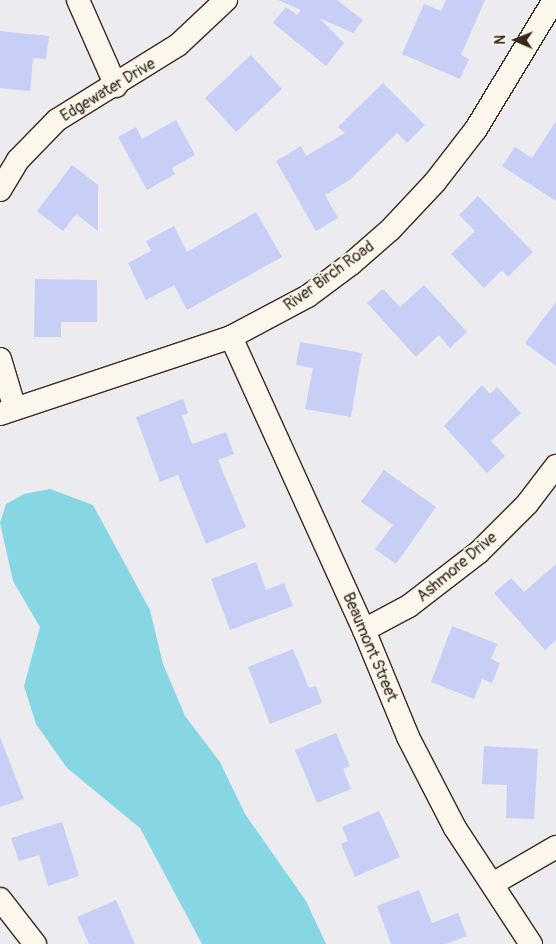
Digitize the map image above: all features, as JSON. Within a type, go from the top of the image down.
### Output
[{"type":"street","points":[[78,0],[116,86]]},
{"type":"street","name":"Edgewater Drive","points":[[0,190],[36,139],[57,120],[116,86],[178,46],[226,0]]},
{"type":"street","name":"River Birch Road","points":[[8,412],[231,337],[308,296],[390,230],[435,182],[476,128],[554,0]]},
{"type":"street","name":"Beaumont Street","points":[[231,337],[364,630],[408,737],[454,828],[494,883],[531,944]]},
{"type":"street","points":[[0,359],[8,412]]},
{"type":"street","name":"Ashmore Drive","points":[[364,630],[409,606],[479,552],[527,504],[556,466]]},
{"type":"street","points":[[494,883],[556,847]]},
{"type":"street","points":[[0,899],[35,944]]},
{"type":"water","points":[[50,489],[93,505],[150,610],[163,664],[185,716],[220,762],[245,814],[306,901],[326,944],[202,944],[140,828],[67,768],[36,724],[24,686],[40,627],[13,581],[0,523],[6,504],[24,494]]},
{"type":"building","points":[[278,0],[337,0],[363,20],[353,33],[319,18],[344,43],[326,66],[273,23],[286,7],[297,15],[301,10]]},
{"type":"building","points":[[446,0],[485,0],[461,55],[469,59],[460,79],[402,54],[424,4],[441,11]]},
{"type":"building","points":[[0,31],[49,36],[46,59],[33,58],[30,91],[0,88]]},
{"type":"building","points":[[251,55],[282,89],[236,132],[205,98]]},
{"type":"building","points":[[383,83],[425,125],[407,143],[397,133],[351,179],[325,195],[338,218],[316,231],[276,161],[301,146],[306,156],[345,133],[338,127]]},
{"type":"building","points":[[176,120],[195,155],[172,168],[175,174],[147,190],[118,137],[136,127],[142,139]]},
{"type":"building","points":[[556,121],[556,201],[502,166],[515,147],[532,158]]},
{"type":"building","points":[[72,165],[98,185],[98,231],[76,214],[63,231],[37,211]]},
{"type":"building","points":[[478,196],[533,252],[508,277],[502,270],[484,288],[451,254],[475,231],[459,215]]},
{"type":"building","points":[[256,212],[282,257],[187,310],[174,285],[146,300],[128,263],[151,251],[146,241],[174,226],[187,252]]},
{"type":"building","points":[[35,279],[97,280],[97,322],[61,322],[61,337],[34,337]]},
{"type":"building","points":[[424,285],[467,332],[450,348],[439,335],[416,357],[367,303],[383,289],[400,307]]},
{"type":"building","points":[[556,302],[556,366],[525,343]]},
{"type":"building","points":[[300,342],[362,353],[351,417],[305,409],[313,368],[296,365]]},
{"type":"building","points":[[482,385],[490,394],[497,387],[521,413],[491,441],[505,456],[487,473],[444,426]]},
{"type":"building","points":[[183,399],[188,413],[182,416],[192,444],[226,432],[234,454],[218,460],[246,527],[206,544],[178,475],[160,482],[136,417]]},
{"type":"building","points":[[384,470],[436,507],[396,564],[375,549],[393,525],[361,502]]},
{"type":"building","points":[[256,562],[266,590],[284,583],[293,606],[230,630],[211,579]]},
{"type":"building","points":[[556,564],[556,640],[545,650],[494,593],[511,578],[524,592]]},
{"type":"building","points":[[452,626],[497,644],[491,659],[500,663],[492,683],[482,679],[474,699],[431,682]]},
{"type":"building","points":[[293,649],[309,688],[316,686],[322,703],[270,724],[248,667]]},
{"type":"building","points":[[336,733],[350,766],[343,769],[351,789],[317,803],[295,750]]},
{"type":"building","points":[[0,737],[24,799],[0,807]]},
{"type":"building","points":[[484,746],[538,749],[534,819],[506,818],[507,785],[482,784]]},
{"type":"building","points":[[379,811],[400,857],[355,877],[341,844],[348,841],[342,827]]},
{"type":"building","points":[[62,822],[79,876],[48,886],[39,855],[19,861],[11,838]]},
{"type":"building","points":[[419,890],[432,923],[458,913],[467,936],[446,944],[391,944],[377,906]]},
{"type":"building","points":[[116,900],[135,944],[89,944],[77,917]]}]
